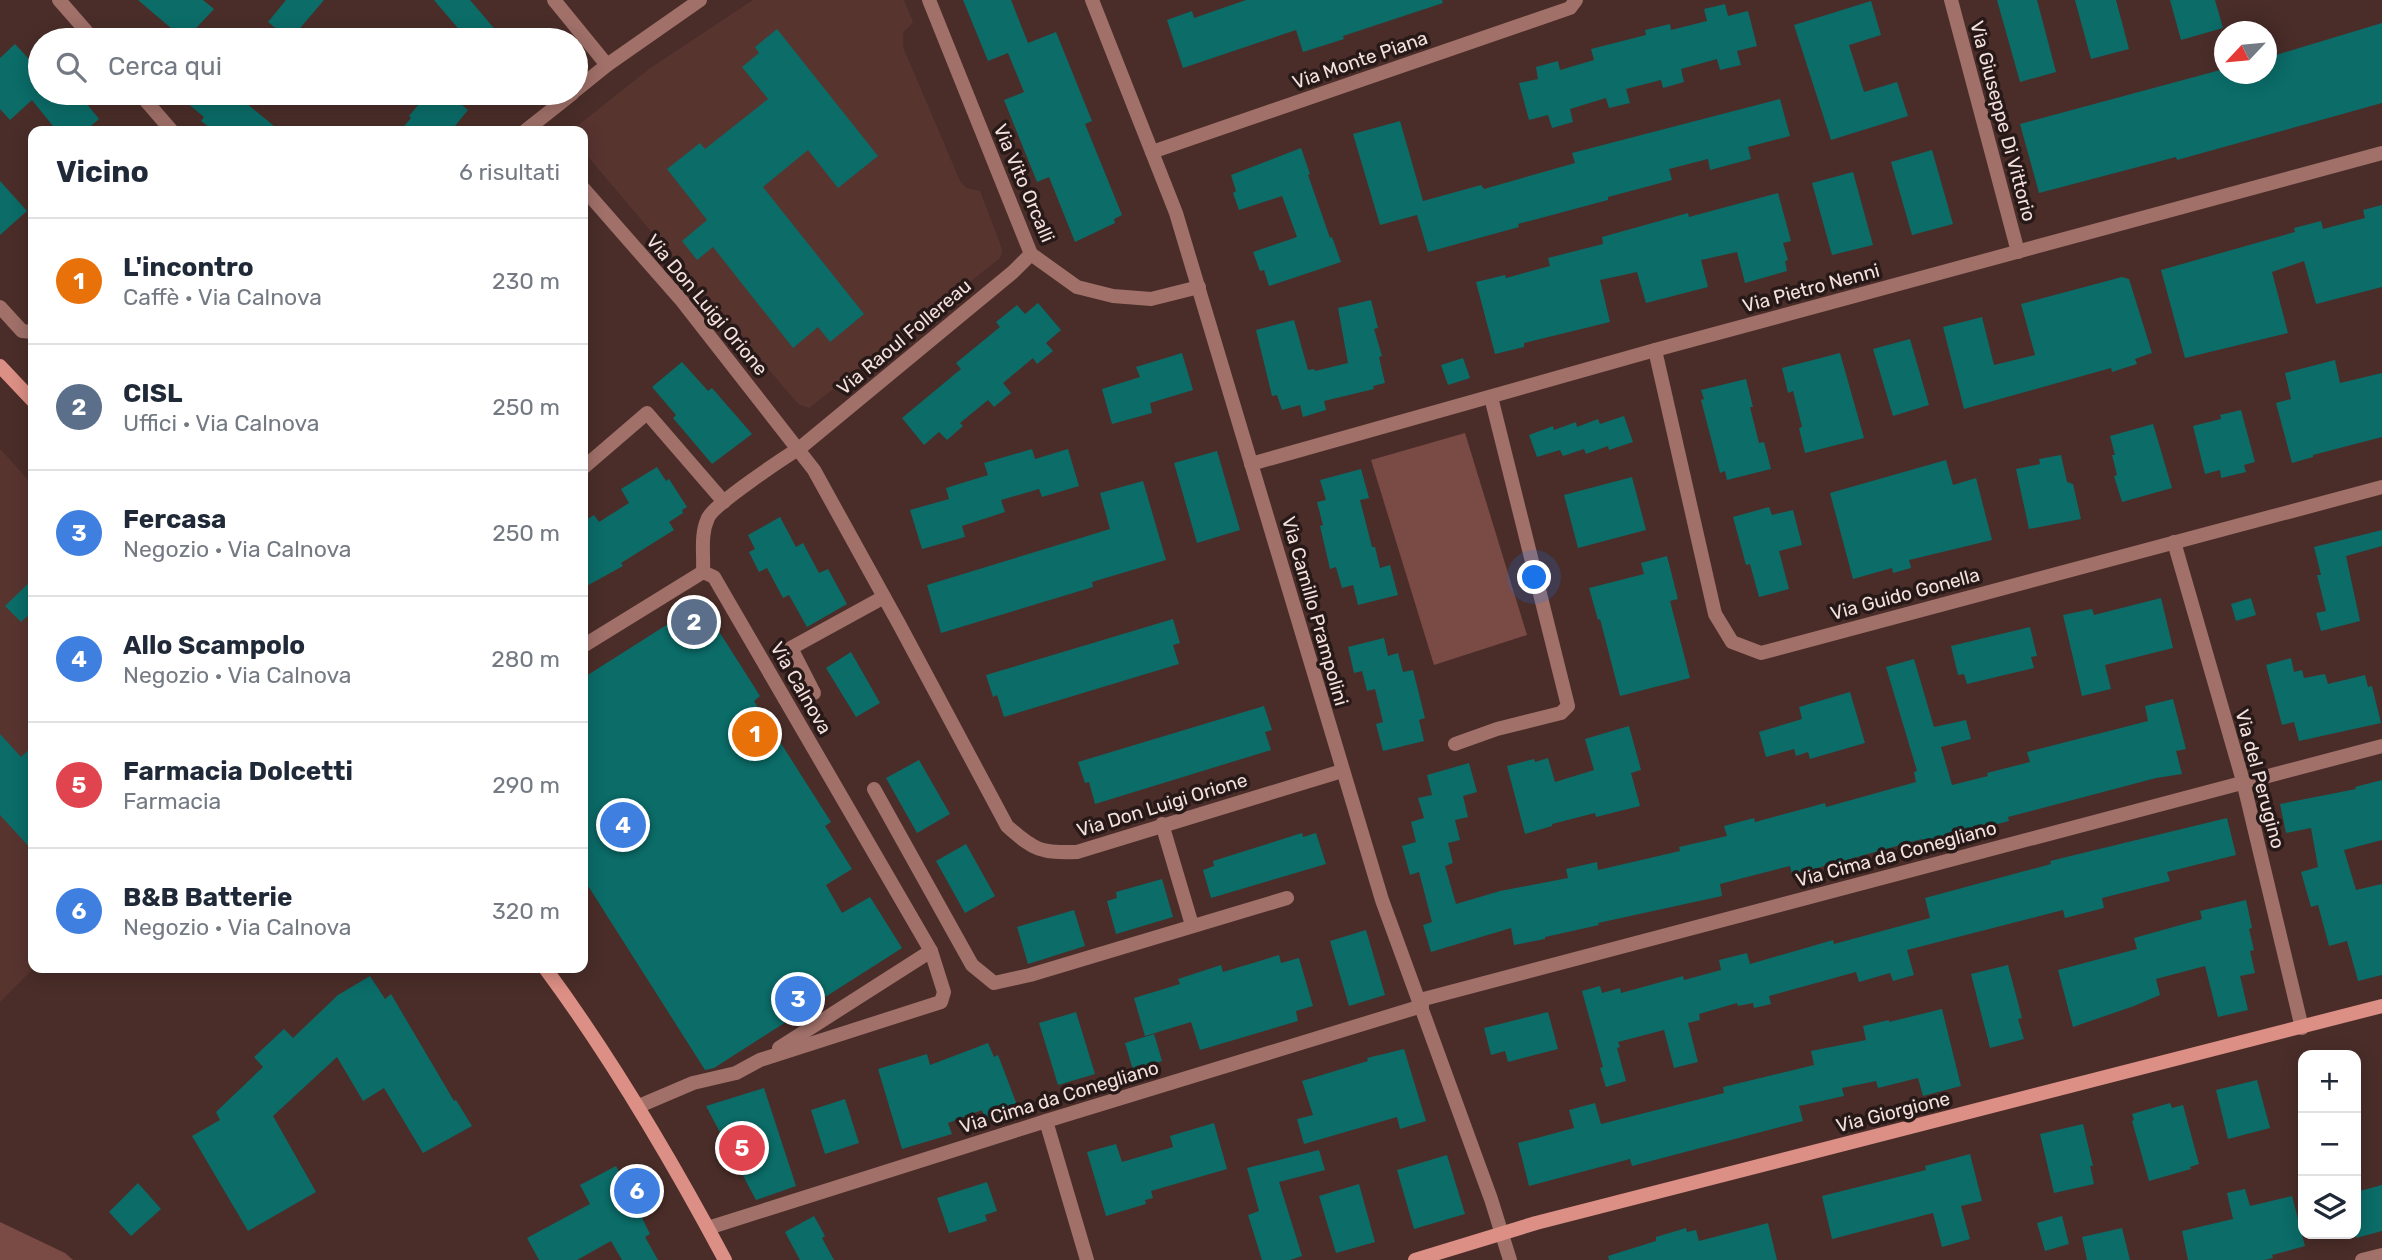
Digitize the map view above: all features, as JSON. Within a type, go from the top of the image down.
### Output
[{"type":"main road","points":[[0,366],[28,396]]},
{"type":"main road","points":[[549,973],[579,1013],[639,1106],[726,1260]]},
{"type":"main road","name":"Via Giorgione","points":[[1415,1260],[1502,1233],[2382,1006]]},
{"type":"street","points":[[59,0],[84,28]]},
{"type":"street","points":[[554,0],[577,28]]},
{"type":"street","points":[[588,81],[699,0]]},
{"type":"street","name":"Via Vito Orcalli","points":[[929,0],[1031,254],[1077,287],[1113,296],[1150,299],[1199,287]]},
{"type":"street","name":"Via Camillo Prampolini","points":[[1092,0],[1176,213],[1382,900],[1421,1003],[1510,1260]]},
{"type":"street","name":"Via Monte Piana","points":[[1152,152],[1570,8],[1576,0]]},
{"type":"street","name":"Via Giuseppe Di Vittorio","points":[[1951,0],[2018,252]]},
{"type":"street","points":[[588,42],[607,65]]},
{"type":"street","points":[[149,105],[168,126]]},
{"type":"street","points":[[533,126],[558,105]]},
{"type":"street","name":"Via Pietro Nenni","points":[[1251,464],[1656,349],[2382,153]]},
{"type":"street","name":"Via Don Luigi Orione","points":[[588,194],[682,300],[800,448],[884,597],[1007,827],[1027,844],[1049,853],[1077,852],[1342,771]]},
{"type":"street","name":"Via Raoul Follereau","points":[[800,448],[1013,272],[1031,254]]},
{"type":"street","points":[[0,307],[22,331],[28,332]]},
{"type":"street","name":"Via Guido Gonella","points":[[1656,349],[1715,614],[1732,642],[1760,653],[2382,487]]},
{"type":"street","points":[[1455,744],[1497,729],[1561,713],[1568,706],[1491,397]]},
{"type":"street","points":[[588,464],[647,413],[724,502]]},
{"type":"street","points":[[588,643],[704,572],[703,531],[709,514],[782,458],[800,448]]},
{"type":"street","name":"Via del Perugino","points":[[2174,542],[2243,781],[2302,1028]]},
{"type":"street","name":"Via Calnova","points":[[704,572],[714,577],[931,951],[944,992],[941,1002],[760,1060]]},
{"type":"street","points":[[814,693],[790,648],[884,597]]},
{"type":"street","name":"Via Cima da Conegliano","points":[[708,1228],[1421,1003],[2382,746]]},
{"type":"street","points":[[874,789],[972,965],[994,983],[1030,975],[1287,898]]},
{"type":"street","points":[[1162,824],[1192,925]]},
{"type":"street","name":"Via Calnova","points":[[639,1106],[693,1083],[736,1073],[931,951]]},
{"type":"street","points":[[1046,1121],[1087,1260]]},
{"type":"street","points":[[2362,1260],[2382,1255]]},
{"type":"shaded area","points":[[753,0],[904,0],[913,22],[903,33],[903,47],[960,181],[966,188],[980,191],[1002,254],[809,408],[800,405],[588,157],[588,126],[577,126],[649,69]]},
{"type":"shaded area","points":[[1465,433],[1527,635],[1434,665],[1371,460]]},
{"type":"shaded area","points":[[0,449],[28,480],[29,973],[0,1002]]},
{"type":"shaded area","points":[[0,1222],[65,1253],[73,1260],[0,1260]]},
{"type":"building","points":[[138,0],[203,0],[214,9],[196,28],[171,28]]},
{"type":"building","points":[[286,0],[324,0],[300,28],[275,28],[268,22]]},
{"type":"building","points":[[434,0],[470,0],[494,28],[458,28]]},
{"type":"building","points":[[963,0],[1011,0],[1028,43],[1056,32],[1092,121],[1085,124],[1122,215],[1114,219],[1115,223],[1075,242],[1049,177],[1037,182],[1004,100],[1024,92],[1008,53],[988,61]]},
{"type":"building","points":[[1246,0],[1442,0],[1443,3],[1303,52],[1296,30],[1183,68],[1167,20],[1192,11],[1194,18]]},
{"type":"building","points":[[1997,0],[2037,0],[2056,72],[2020,82]]},
{"type":"building","points":[[2075,0],[2116,0],[2129,49],[2091,59]]},
{"type":"building","points":[[2170,0],[2215,0],[2221,21],[2214,21],[2214,31],[2181,40]]},
{"type":"building","points":[[1871,1],[1881,35],[1849,45],[1864,92],[1897,82],[1908,116],[1831,140],[1794,25]]},
{"type":"building","points":[[1725,4],[1728,16],[1748,11],[1757,46],[1737,51],[1741,65],[1720,70],[1717,59],[1681,69],[1684,82],[1663,88],[1661,80],[1626,89],[1630,103],[1609,108],[1606,98],[1570,109],[1573,122],[1552,128],[1548,115],[1529,120],[1519,83],[1538,79],[1536,67],[1558,61],[1560,70],[1594,60],[1591,49],[1646,35],[1645,30],[1670,24],[1671,30],[1707,21],[1704,9]]},
{"type":"building","points":[[2382,23],[2382,103],[2177,160],[2176,157],[2039,193],[2020,124],[2214,72],[2214,84],[2277,84],[2277,55]]},
{"type":"building","points":[[777,29],[878,156],[838,188],[808,150],[763,187],[864,314],[830,342],[818,327],[793,348],[713,247],[697,260],[682,241],[707,220],[667,169],[700,143],[705,149],[768,99],[742,67],[759,53],[755,47]]},
{"type":"building","points":[[15,44],[28,58],[28,104],[10,120],[0,109],[0,58]]},
{"type":"building","points":[[1780,99],[1790,136],[1748,147],[1751,159],[1710,170],[1708,159],[1669,169],[1672,180],[1428,252],[1417,215],[1380,225],[1353,134],[1400,121],[1423,201],[1481,185],[1484,189],[1575,163],[1572,153]]},
{"type":"building","points":[[36,105],[88,105],[99,119],[91,126],[53,126]]},
{"type":"building","points":[[190,105],[249,105],[274,126],[208,126],[201,121],[204,117]]},
{"type":"building","points":[[418,105],[462,105],[468,110],[455,126],[404,126],[411,118],[409,116]]},
{"type":"building","points":[[1301,148],[1330,238],[1332,237],[1341,262],[1269,286],[1264,270],[1260,271],[1253,252],[1297,237],[1282,196],[1239,210],[1231,175]]},
{"type":"building","points":[[1932,150],[1953,224],[1912,235],[1891,162]]},
{"type":"building","points":[[1853,172],[1873,245],[1832,255],[1812,183]]},
{"type":"building","points":[[0,181],[27,211],[0,235]]},
{"type":"building","points":[[1778,193],[1791,241],[1783,243],[1788,260],[1785,261],[1787,271],[1745,283],[1737,252],[1701,260],[1708,287],[1646,303],[1637,272],[1600,280],[1610,322],[1524,343],[1524,347],[1495,354],[1476,282],[1505,275],[1506,278],[1550,266],[1548,258],[1603,244],[1602,237],[1688,213],[1689,217]]},
{"type":"building","points":[[2382,205],[2382,287],[2316,304],[2304,261],[2272,272],[2288,333],[2185,358],[2161,270],[2295,232],[2294,228],[2321,221],[2323,229],[2365,218],[2363,210]]},
{"type":"building","points":[[2122,277],[2129,279],[2152,353],[2135,359],[2137,364],[2112,372],[2111,368],[1964,409],[1943,327],[1982,317],[1994,365],[2035,355],[2021,304]]},
{"type":"building","points":[[1371,300],[1378,328],[1374,329],[1382,356],[1379,357],[1385,383],[1373,386],[1374,389],[1324,401],[1326,410],[1303,417],[1300,405],[1282,410],[1277,395],[1272,396],[1256,330],[1294,320],[1308,370],[1315,371],[1348,363],[1338,308]]},
{"type":"building","points":[[1038,303],[1061,330],[1046,343],[1053,351],[1037,364],[1033,358],[1003,383],[1011,393],[994,407],[988,400],[960,423],[963,426],[947,440],[939,432],[924,445],[902,418],[961,369],[956,363],[1000,327],[996,322],[1017,305],[1025,314]]},
{"type":"building","points":[[1910,339],[1929,405],[1893,416],[1873,349]]},
{"type":"building","points":[[1182,353],[1193,390],[1150,403],[1152,413],[1112,424],[1102,389],[1140,377],[1136,367]]},
{"type":"building","points":[[1840,353],[1864,438],[1805,453],[1793,391],[1788,393],[1782,368]]},
{"type":"building","points":[[1463,358],[1470,378],[1448,385],[1441,365]]},
{"type":"building","points":[[2335,360],[2340,383],[2382,373],[2382,437],[2292,463],[2276,403],[2291,399],[2285,373]]},
{"type":"building","points":[[682,362],[708,391],[712,388],[752,434],[712,464],[673,418],[676,415],[652,387]]},
{"type":"building","points":[[1746,379],[1759,443],[1764,442],[1771,469],[1727,480],[1725,471],[1720,473],[1701,400],[1704,399],[1701,390]]},
{"type":"building","points":[[2241,410],[2255,462],[2244,465],[2246,472],[2221,478],[2220,470],[2205,474],[2193,426],[2221,419],[2220,415]]},
{"type":"building","points":[[1624,416],[1633,442],[1609,450],[1608,446],[1586,454],[1584,449],[1563,456],[1560,450],[1537,457],[1529,435],[1553,426],[1554,430],[1576,422],[1577,427],[1598,419],[1600,424]]},
{"type":"building","points":[[2153,424],[2172,488],[2122,502],[2114,476],[2117,475],[2112,455],[2115,455],[2110,436]]},
{"type":"building","points":[[1032,449],[1035,459],[1068,449],[1079,486],[1042,497],[1039,489],[1001,500],[1005,512],[962,526],[965,537],[922,549],[910,510],[949,499],[946,488],[988,475],[984,463]]},
{"type":"building","points":[[1217,451],[1240,530],[1197,543],[1174,463]]},
{"type":"building","points":[[2061,455],[2067,482],[2073,484],[2081,519],[2029,529],[2016,469],[2040,464],[2039,459]]},
{"type":"building","points":[[1946,460],[1953,485],[1976,478],[1992,540],[1909,560],[1911,568],[1893,573],[1892,568],[1853,579],[1830,493]]},
{"type":"building","points":[[657,467],[666,481],[669,479],[687,507],[669,522],[674,530],[621,563],[623,566],[588,585],[588,519],[594,515],[599,522],[629,503],[621,489]]},
{"type":"building","points":[[1361,469],[1369,498],[1360,500],[1372,547],[1375,547],[1380,568],[1390,565],[1398,595],[1358,605],[1353,585],[1342,588],[1336,567],[1330,569],[1317,502],[1326,500],[1320,480]]},
{"type":"building","points":[[1632,477],[1646,530],[1578,548],[1564,495]]},
{"type":"building","points":[[1143,481],[1166,560],[1092,582],[1093,587],[941,633],[927,585],[1110,529],[1100,493]]},
{"type":"building","points":[[1769,507],[1772,515],[1793,510],[1802,545],[1779,551],[1789,589],[1759,597],[1750,564],[1746,565],[1733,517]]},
{"type":"building","points":[[780,517],[796,547],[803,543],[819,573],[828,569],[847,604],[807,627],[789,595],[783,598],[767,568],[759,572],[749,552],[755,549],[748,535]]},
{"type":"building","points":[[2382,530],[2382,546],[2346,556],[2360,621],[2321,631],[2316,613],[2326,611],[2317,575],[2321,575],[2314,547]]},
{"type":"building","points":[[1667,556],[1678,599],[1670,601],[1690,678],[1620,696],[1589,588],[1644,574],[1641,563]]},
{"type":"building","points":[[28,584],[28,616],[21,622],[5,606]]},
{"type":"building","points":[[2161,598],[2173,648],[2105,665],[2111,689],[2082,696],[2063,615],[2092,609],[2094,615]]},
{"type":"building","points":[[2251,598],[2256,615],[2236,621],[2231,604]]},
{"type":"building","points":[[701,603],[760,696],[754,701],[831,822],[825,826],[852,869],[826,885],[842,913],[870,897],[902,948],[714,1068],[705,1070],[588,886],[588,675]]},
{"type":"building","points":[[1173,619],[1180,643],[1173,645],[1179,664],[1004,717],[997,695],[993,697],[986,675]]},
{"type":"building","points":[[2030,627],[2037,656],[2031,657],[2034,668],[1967,684],[1964,674],[1958,675],[1951,646]]},
{"type":"building","points":[[1384,638],[1388,656],[1398,653],[1403,672],[1413,670],[1425,718],[1419,720],[1424,741],[1383,751],[1376,724],[1383,722],[1375,689],[1367,691],[1362,671],[1354,673],[1348,647]]},
{"type":"building","points":[[851,652],[880,703],[856,717],[826,668]]},
{"type":"building","points":[[2291,658],[2294,672],[2302,670],[2304,678],[2325,674],[2328,684],[2365,675],[2368,687],[2372,686],[2381,723],[2299,741],[2294,722],[2282,725],[2266,665]]},
{"type":"building","points":[[1914,659],[1934,727],[1966,720],[1971,739],[1941,747],[1952,785],[2030,762],[2027,752],[2148,721],[2145,706],[2173,699],[2186,749],[2176,751],[2182,774],[2156,778],[2008,817],[2009,821],[1923,843],[1922,839],[1792,875],[1790,866],[1720,884],[1722,896],[1598,923],[1599,925],[1545,939],[1514,945],[1511,928],[1431,952],[1423,925],[1432,922],[1419,872],[1410,875],[1402,846],[1416,842],[1411,822],[1424,818],[1418,798],[1432,795],[1427,775],[1469,763],[1477,792],[1463,796],[1468,817],[1455,820],[1460,840],[1448,843],[1453,863],[1445,866],[1456,904],[1500,891],[1568,878],[1566,869],[1597,862],[1598,870],[1680,851],[1679,847],[1727,836],[1724,826],[1754,818],[1755,822],[1825,803],[1826,807],[1916,782],[1914,772],[1917,771],[1886,667]]},
{"type":"building","points":[[1850,692],[1865,743],[1810,759],[1808,752],[1796,756],[1794,749],[1766,757],[1759,732],[1802,719],[1799,707]]},
{"type":"building","points":[[1264,706],[1272,730],[1265,732],[1271,750],[1095,804],[1089,782],[1085,783],[1078,762]]},
{"type":"building","points":[[1629,726],[1641,770],[1631,773],[1640,806],[1596,817],[1595,813],[1525,834],[1507,766],[1548,758],[1555,782],[1594,770],[1585,739]]},
{"type":"building","points":[[0,734],[21,757],[28,751],[28,846],[0,815]]},
{"type":"building","points":[[919,760],[950,814],[917,833],[886,778]]},
{"type":"building","points":[[2382,780],[2382,840],[2344,850],[2356,890],[2382,884],[2382,975],[2358,981],[2347,941],[2329,946],[2318,905],[2311,907],[2301,872],[2318,867],[2311,828],[2286,833],[2280,804],[2356,789],[2355,787]]},
{"type":"building","points":[[2227,818],[2236,855],[2167,872],[2170,881],[2102,898],[2104,908],[2065,918],[2063,910],[1907,950],[1914,975],[1893,981],[1890,973],[1859,982],[1856,972],[1769,996],[1771,1004],[1754,1008],[1753,1003],[1738,1006],[1737,1003],[1699,1014],[1700,1020],[1688,1023],[1698,1062],[1674,1068],[1664,1030],[1618,1042],[1620,1047],[1617,1048],[1626,1081],[1606,1087],[1582,991],[1600,986],[1602,993],[1620,988],[1621,993],[1683,976],[1684,980],[1721,970],[1719,960],[1747,953],[1750,964],[1833,940],[1834,944],[1930,918],[1925,898],[2051,864],[2050,861]]},
{"type":"building","points":[[1302,833],[1303,837],[1316,833],[1326,864],[1211,898],[1203,870],[1214,866],[1213,861]]},
{"type":"building","points":[[966,844],[995,896],[965,913],[936,861]]},
{"type":"building","points":[[1162,879],[1173,917],[1116,934],[1107,901],[1117,898],[1116,892]]},
{"type":"building","points":[[2246,900],[2252,928],[2249,929],[2254,950],[2250,951],[2255,973],[2240,976],[2248,1010],[2218,1017],[2205,966],[2156,979],[2160,995],[2073,1027],[2058,970],[2137,949],[2134,938],[2202,919],[2200,911]]},
{"type":"building","points":[[1074,910],[1085,946],[1028,964],[1017,927]]},
{"type":"building","points":[[1366,930],[1385,995],[1349,1006],[1330,941]]},
{"type":"building","points":[[1279,955],[1281,963],[1299,958],[1313,1006],[1296,1011],[1298,1021],[1200,1050],[1191,1022],[1145,1036],[1134,998],[1180,984],[1178,979],[1221,965],[1223,972]]},
{"type":"building","points":[[2008,965],[2022,1018],[2018,1019],[2024,1039],[1990,1048],[1971,974]]},
{"type":"building","points":[[370,976],[385,999],[391,994],[454,1101],[456,1100],[472,1126],[423,1153],[384,1088],[363,1101],[337,1057],[273,1116],[316,1192],[248,1231],[192,1136],[220,1120],[216,1112],[263,1067],[254,1057],[284,1029],[293,1038],[338,995]]},
{"type":"building","points":[[1942,1009],[1961,1086],[1923,1096],[1918,1078],[1878,1088],[1876,1081],[1842,1088],[1844,1096],[1799,1106],[1803,1121],[1632,1166],[1630,1159],[1529,1186],[1518,1143],[1574,1128],[1569,1110],[1595,1103],[1601,1124],[1724,1093],[1723,1087],[1814,1065],[1811,1051],[1866,1040],[1863,1026]]},
{"type":"building","points":[[1076,1012],[1095,1074],[1058,1085],[1039,1023]]},
{"type":"building","points":[[1548,1012],[1558,1049],[1508,1062],[1505,1051],[1491,1055],[1484,1028]]},
{"type":"building","points":[[1154,1034],[1162,1061],[1133,1070],[1125,1043]]},
{"type":"building","points":[[988,1043],[994,1057],[998,1055],[1019,1110],[986,1122],[982,1110],[948,1123],[952,1134],[902,1149],[878,1069],[927,1054],[930,1065]]},
{"type":"building","points":[[1404,1049],[1426,1121],[1400,1129],[1397,1117],[1304,1144],[1297,1119],[1313,1115],[1302,1081],[1368,1061],[1367,1058]]},
{"type":"building","points":[[2257,1080],[2270,1128],[2228,1139],[2216,1090]]},
{"type":"building","points":[[764,1088],[796,1186],[756,1200],[706,1106]]},
{"type":"building","points":[[845,1099],[859,1143],[825,1154],[811,1110]]},
{"type":"building","points":[[2170,1103],[2172,1108],[2183,1105],[2199,1164],[2190,1167],[2191,1169],[2149,1181],[2132,1114]]},
{"type":"building","points":[[1214,1123],[1227,1169],[1151,1191],[1153,1198],[1145,1200],[1146,1204],[1106,1216],[1087,1152],[1116,1144],[1122,1162],[1173,1147],[1170,1136]]},
{"type":"building","points":[[2083,1124],[2093,1166],[2090,1166],[2094,1184],[2054,1193],[2040,1134]]},
{"type":"building","points":[[1319,1150],[1325,1170],[1279,1182],[1302,1256],[1290,1260],[1262,1260],[1248,1215],[1259,1211],[1247,1168]]},
{"type":"building","points":[[1970,1154],[1982,1201],[1961,1206],[1970,1239],[1942,1247],[1933,1213],[1832,1239],[1822,1196],[1926,1170],[1925,1166]]},
{"type":"building","points":[[1447,1155],[1465,1214],[1414,1229],[1397,1170]]},
{"type":"building","points":[[616,1166],[650,1234],[645,1237],[658,1260],[622,1260],[611,1241],[577,1260],[539,1260],[527,1238],[590,1204],[580,1185]]},
{"type":"building","points":[[987,1182],[997,1211],[985,1215],[987,1221],[949,1233],[937,1198]]},
{"type":"building","points":[[138,1183],[161,1209],[131,1236],[109,1212]]},
{"type":"building","points":[[1359,1184],[1375,1242],[1336,1253],[1319,1196]]},
{"type":"building","points":[[2382,1185],[2382,1231],[2361,1237],[2361,1191]]},
{"type":"building","points":[[2245,1189],[2250,1206],[2292,1196],[2298,1219],[2298,1239],[2303,1239],[2305,1246],[2272,1255],[2273,1258],[2264,1260],[2188,1260],[2182,1231],[2233,1219],[2227,1193]]},
{"type":"building","points":[[814,1216],[834,1260],[800,1260],[785,1232]]},
{"type":"building","points":[[2062,1216],[2069,1244],[2045,1251],[2037,1223]]},
{"type":"building","points":[[1768,1223],[1777,1260],[1609,1260],[1608,1256],[1686,1228],[1687,1232],[1696,1230],[1699,1241]]},
{"type":"building","points":[[2122,1228],[2130,1260],[2087,1260],[2082,1237]]},
{"type":"place","name":"CISL","points":[[694,622]]},
{"type":"place","name":"L'incontro","points":[[755,734]]},
{"type":"place","name":"Allo Scampolo","points":[[623,825]]},
{"type":"place","name":"Fercasa","points":[[798,999]]},
{"type":"place","name":"Farmacia Dolcetti","points":[[742,1148]]},
{"type":"place","name":"B&B Batterie","points":[[637,1191]]}]
